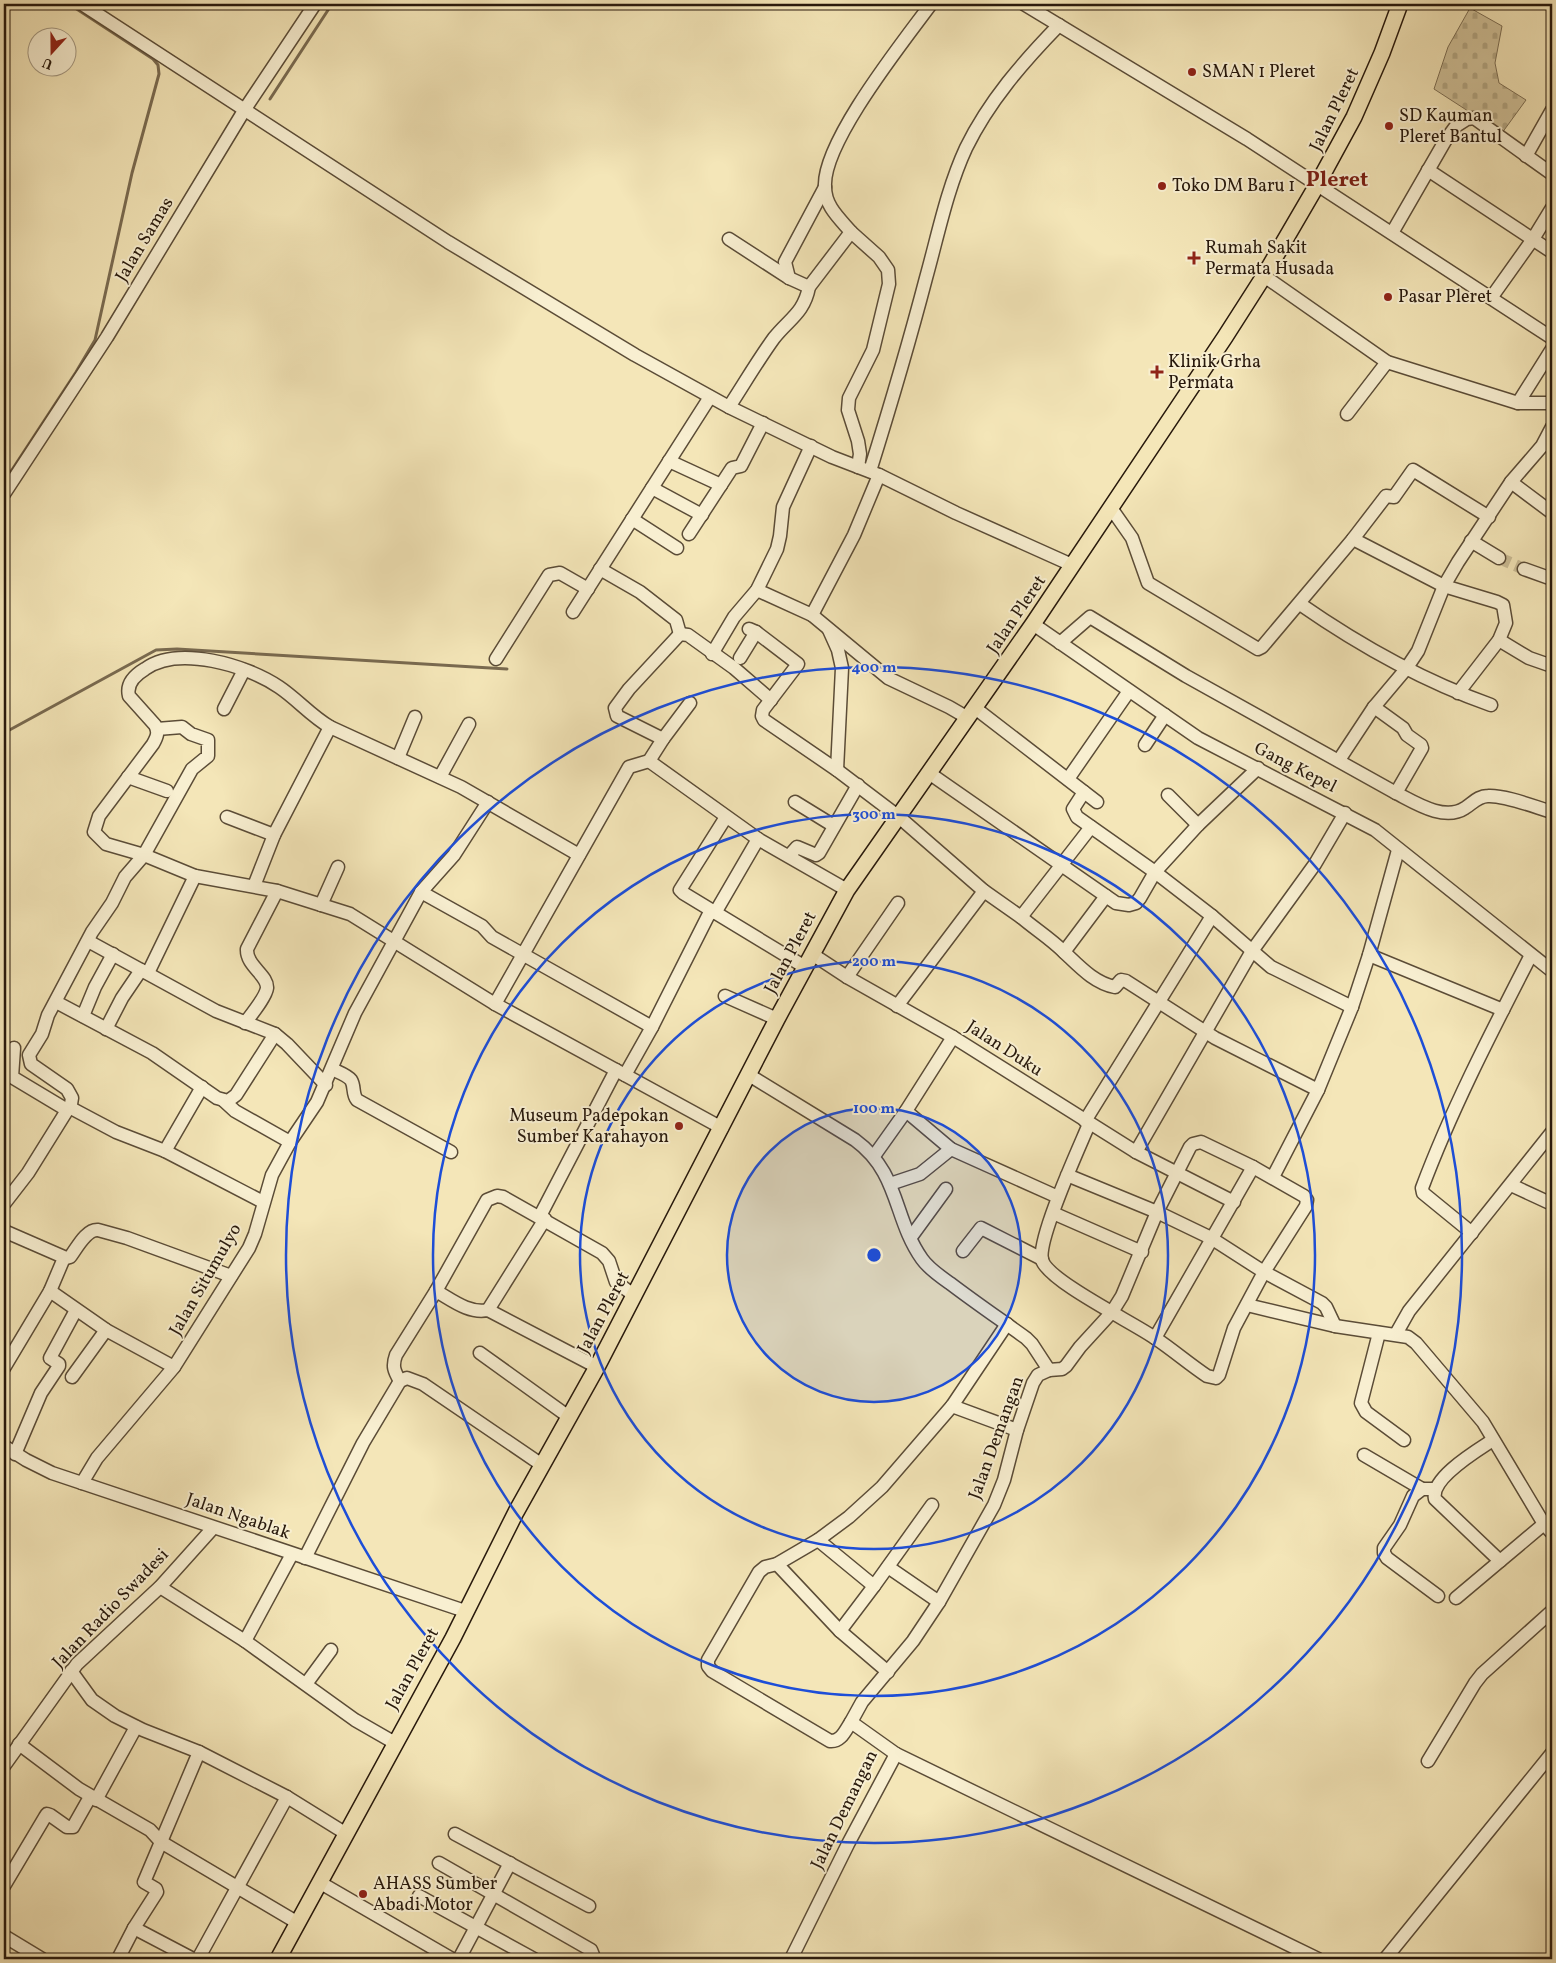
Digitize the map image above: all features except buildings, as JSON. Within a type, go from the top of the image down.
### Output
[{"type":"main road","name":"Jalan Pleret","points":[[278,1959],[295,1920],[320,1882],[340,1831],[453,1638],[465,1611],[542,1465],[635,1296],[777,1019],[847,890],[1033,624],[1226,337],[1317,185],[1354,117],[1367,91],[1400,4]]},
{"type":"street","points":[[82,4],[448,242],[607,339],[729,407],[1072,565]]},
{"type":"street","name":"Jalan Samas","points":[[4,494],[107,336],[245,109],[315,4]]},
{"type":"street","points":[[789,278],[785,262],[824,188],[827,169],[848,121],[930,4]]},
{"type":"street","points":[[1024,4],[1247,139],[1552,338]]},
{"type":"street","points":[[812,615],[854,534],[869,471],[960,163],[967,146],[1002,87],[1059,25]]},
{"type":"street","points":[[1526,156],[1552,110]]},
{"type":"street","points":[[1392,233],[1456,126],[1467,119],[1474,118],[1552,174]]},
{"type":"street","points":[[1428,170],[1552,252]]},
{"type":"street","points":[[824,188],[830,207],[851,232],[879,257],[888,270],[889,284],[873,350],[849,398],[848,410],[860,454],[869,471]]},
{"type":"street","points":[[1491,298],[1533,239],[1552,208]]},
{"type":"street","points":[[729,407],[775,337],[800,311],[807,298],[809,287],[851,232]]},
{"type":"street","points":[[729,239],[789,278],[809,287]]},
{"type":"street","points":[[1264,276],[1387,362],[1518,403],[1552,403]]},
{"type":"street","points":[[1518,403],[1552,349]]},
{"type":"street","points":[[1347,414],[1387,362]]},
{"type":"street","points":[[574,612],[710,397]]},
{"type":"street","points":[[689,534],[732,468],[741,466],[763,423]]},
{"type":"street","points":[[1340,760],[1374,707],[1406,669],[1418,651],[1444,586],[1471,541],[1511,482],[1542,446],[1552,427]]},
{"type":"street","points":[[712,654],[734,617],[757,590],[777,549],[783,507],[811,446]]},
{"type":"street","points":[[669,461],[721,486]]},
{"type":"street","points":[[1111,508],[1132,538],[1148,583],[1260,649],[1300,604],[1386,496],[1394,497],[1413,470],[1488,517]]},
{"type":"street","points":[[1511,482],[1552,511]]},
{"type":"street","points":[[652,488],[702,515]]},
{"type":"street","points":[[632,519],[677,548]]},
{"type":"street","points":[[1353,539],[1444,586],[1503,605],[1506,622],[1500,640],[1458,693]]},
{"type":"street","points":[[1471,541],[1499,558]]},
{"type":"street","points":[[600,569],[640,592],[676,620],[680,634]]},
{"type":"street","points":[[1524,569],[1552,579]]},
{"type":"street","points":[[496,659],[549,575],[560,573],[588,589]]},
{"type":"street","points":[[757,590],[812,615],[895,682],[949,707],[972,713],[1068,779],[1097,802]]},
{"type":"street","points":[[1300,604],[1330,625],[1406,669],[1458,693],[1491,705]]},
{"type":"street","points":[[1060,644],[1090,617],[1186,676],[1427,808],[1439,811],[1460,811],[1479,798],[1490,795],[1552,812]]},
{"type":"street","name":"Gang Kepel","points":[[1033,624],[1198,738],[1375,830],[1552,972]]},
{"type":"street","points":[[828,627],[838,650],[842,668],[837,770]]},
{"type":"street","points":[[740,658],[753,630],[798,664],[763,712],[764,720],[858,785],[899,817],[984,891],[1021,917],[1064,952],[1072,961],[1104,985],[1115,987],[1121,980],[1126,981],[1159,1000],[1206,1032],[1318,1090]]},
{"type":"street","points":[[680,634],[688,635],[734,668],[772,700]]},
{"type":"street","points":[[662,739],[617,716],[615,708],[629,689],[680,634]]},
{"type":"street","points":[[1500,640],[1529,658],[1552,666]]},
{"type":"street","points":[[158,729],[129,696],[128,690],[129,684],[151,664],[176,658],[198,658],[244,670],[267,679],[278,686],[330,727],[440,777],[488,802],[579,855]]},
{"type":"street","points":[[224,709],[244,670]]},
{"type":"street","points":[[1068,779],[1129,691]]},
{"type":"street","points":[[495,1004],[629,767],[649,761],[662,739],[690,703]]},
{"type":"street","points":[[1374,707],[1403,728],[1407,735],[1421,745],[1422,748],[1396,792]]},
{"type":"street","points":[[1145,745],[1165,715]]},
{"type":"street","points":[[398,758],[415,717]]},
{"type":"street","points":[[440,777],[470,724]]},
{"type":"street","points":[[29,1055],[42,1034],[48,1015],[88,941],[125,878],[144,855],[192,769],[207,758],[209,740],[191,734],[182,727],[158,729]]},
{"type":"street","points":[[254,886],[274,835],[330,727]]},
{"type":"street","points":[[158,729],[156,739],[99,816],[94,832],[106,844],[144,855],[195,876],[277,891],[350,914],[495,1004],[722,1128]]},
{"type":"street","points":[[649,761],[758,838],[847,890]]},
{"type":"street","points":[[929,773],[1116,903],[1133,905],[1140,898],[1155,872],[1198,825],[1258,768]]},
{"type":"street","points":[[128,777],[167,791]]},
{"type":"street","points":[[789,856],[797,847],[811,854],[816,855],[819,853],[858,785]]},
{"type":"street","points":[[1084,792],[1074,809],[1077,817],[1155,872],[1212,916],[1271,967],[1352,1007]]},
{"type":"street","points":[[1168,795],[1198,825]]},
{"type":"street","name":"Jalan Situmulyo","points":[[82,1483],[97,1458],[174,1367],[231,1276],[252,1240],[272,1175],[290,1142],[312,1110],[326,1085],[355,1013],[394,941],[421,892],[454,855],[488,802]]},
{"type":"street","points":[[795,802],[834,826]]},
{"type":"street","points":[[1136,1152],[1252,951],[1316,864],[1345,813]]},
{"type":"street","points":[[228,817],[274,835]]},
{"type":"street","name":"Jalan Duku","points":[[726,817],[680,890],[683,893],[713,912],[809,961],[847,977],[953,1037],[1136,1152],[1234,1202]]},
{"type":"street","points":[[1021,917],[1091,827]]},
{"type":"street","points":[[488,1310],[542,1218],[621,1073],[652,1027],[713,912],[758,838]]},
{"type":"street","points":[[1273,1177],[1318,1090],[1352,1007],[1369,955],[1398,850]]},
{"type":"street","points":[[320,905],[338,867]]},
{"type":"street","points":[[106,1029],[122,998],[144,971],[195,876]]},
{"type":"street","points":[[245,1023],[267,988],[266,982],[248,959],[247,950],[277,891]]},
{"type":"street","points":[[897,1006],[984,891]]},
{"type":"street","points":[[421,892],[482,926],[488,934],[652,1027]]},
{"type":"street","points":[[1064,952],[1106,896]]},
{"type":"street","points":[[847,977],[898,903]]},
{"type":"street","points":[[1049,1370],[1062,1369],[1066,1366],[1112,1312],[1130,1282],[1157,1212],[1176,1173],[1190,1147],[1197,1142],[1202,1142],[1273,1177],[1304,1196],[1306,1203],[1264,1272],[1247,1305],[1231,1337],[1222,1371],[1216,1378],[1207,1376],[1155,1338],[1112,1312],[1087,1298],[1049,1271],[1042,1259],[1042,1246],[1058,1197],[1087,1122],[1159,1000],[1212,916]]},
{"type":"street","points":[[88,941],[216,1011],[275,1034],[326,1085]]},
{"type":"street","points":[[83,1016],[95,987],[113,954]]},
{"type":"street","points":[[1369,955],[1503,1010]]},
{"type":"street","points":[[1472,1234],[1423,1194],[1422,1188],[1442,1138],[1531,955]]},
{"type":"street","points":[[726,996],[777,1019]]},
{"type":"street","points":[[56,1002],[152,1053],[223,1100],[235,1111],[290,1142]]},
{"type":"street","points":[[223,1100],[228,1101],[236,1095],[275,1034]]},
{"type":"street","points":[[874,1156],[906,1111],[953,1037]]},
{"type":"street","points":[[4,1204],[28,1173],[68,1109],[72,1098],[70,1094],[32,1064],[29,1055],[9,1045]]},
{"type":"street","points":[[9,1045],[12,1077],[68,1109],[116,1132],[166,1151],[263,1202]]},
{"type":"street","points":[[332,1069],[350,1079],[353,1095],[357,1100],[451,1152]]},
{"type":"street","name":"Jalan Demangan","points":[[749,1075],[855,1140],[874,1156],[881,1165],[890,1184],[918,1253],[927,1265],[1032,1344],[1049,1370],[1041,1373],[1035,1379],[1017,1430],[1004,1480],[997,1497],[939,1602],[908,1648],[862,1702],[851,1722],[896,1754],[852,1836],[791,1959]]},
{"type":"street","points":[[166,1151],[202,1087]]},
{"type":"street","points":[[906,1111],[951,1149],[1058,1197]]},
{"type":"street","points":[[1396,1334],[1409,1311],[1552,1132]]},
{"type":"street","points":[[890,1184],[920,1174],[951,1149]]},
{"type":"street","points":[[1155,1338],[1253,1166]]},
{"type":"street","points":[[1067,1175],[1157,1212],[1211,1238],[1264,1272],[1322,1303],[1326,1307],[1335,1326]]},
{"type":"street","points":[[1511,1185],[1552,1204]]},
{"type":"street","points":[[911,1237],[946,1189]]},
{"type":"street","points":[[400,1381],[393,1364],[396,1355],[436,1291],[487,1200],[492,1197],[503,1197],[602,1254],[609,1261],[616,1282],[635,1296]]},
{"type":"street","points":[[1053,1213],[1142,1252]]},
{"type":"street","points":[[963,1251],[981,1228],[1042,1259]]},
{"type":"street","points":[[4,1231],[64,1258],[70,1257],[88,1233],[95,1230],[127,1238],[231,1276]]},
{"type":"street","points":[[4,1368],[50,1292],[64,1258]]},
{"type":"street","points":[[436,1291],[472,1310],[479,1312],[488,1310],[597,1367]]},
{"type":"street","points":[[50,1292],[106,1330],[174,1367]]},
{"type":"street","points":[[1247,1305],[1335,1326],[1408,1337],[1416,1343],[1473,1409],[1548,1529],[1500,1561],[1456,1598]]},
{"type":"street","points":[[15,1454],[41,1393],[59,1366],[50,1358],[76,1310]]},
{"type":"street","points":[[851,1722],[840,1740],[837,1742],[830,1741],[712,1671],[708,1666],[708,1660],[756,1575],[766,1567],[777,1564],[818,1540],[849,1518],[882,1487],[952,1406],[1007,1324]]},
{"type":"street","points":[[72,1377],[106,1330]]},
{"type":"street","points":[[1379,1333],[1360,1403],[1366,1412],[1404,1440]]},
{"type":"street","points":[[480,1353],[569,1417]]},
{"type":"street","points":[[305,1558],[362,1443],[400,1381],[407,1378],[423,1384],[542,1465]]},
{"type":"street","points":[[952,1406],[1017,1430]]},
{"type":"street","points":[[1438,1596],[1387,1558],[1384,1548],[1400,1525],[1413,1496],[1428,1489],[1493,1440]]},
{"type":"street","name":"Jalan Ngablak","points":[[4,1446],[44,1469],[82,1483],[465,1611]]},
{"type":"street","points":[[1364,1455],[1428,1489],[1435,1499],[1500,1561]]},
{"type":"street","points":[[840,1631],[932,1505]]},
{"type":"street","name":"Jalan Radio Swadesi","points":[[4,1766],[71,1671],[160,1587],[213,1528]]},
{"type":"street","points":[[818,1540],[874,1586]]},
{"type":"street","points":[[245,1641],[292,1554]]},
{"type":"street","points":[[777,1564],[840,1631],[888,1672]]},
{"type":"street","points":[[888,1567],[939,1602]]},
{"type":"street","points":[[160,1587],[245,1641],[346,1714],[391,1741]]},
{"type":"street","points":[[1428,1761],[1478,1679],[1490,1665],[1552,1611]]},
{"type":"street","points":[[306,1684],[331,1650]]},
{"type":"street","points":[[71,1671],[92,1700],[136,1727],[199,1752],[287,1798],[340,1831]]},
{"type":"street","points":[[4,1886],[45,1816],[50,1815],[67,1827],[73,1827],[136,1727]]},
{"type":"street","points":[[19,1744],[93,1798],[150,1830],[161,1842],[295,1920]]},
{"type":"street","points":[[118,1959],[134,1928],[158,1890],[139,1880],[161,1842],[199,1752]]},
{"type":"street","points":[[1385,1959],[1552,1753]]},
{"type":"street","points":[[896,1754],[1318,1959]]},
{"type":"street","points":[[198,1959],[287,1798]]},
{"type":"street","points":[[456,1834],[590,1906]]},
{"type":"street","points":[[439,1863],[591,1950],[592,1959]]},
{"type":"street","points":[[459,1959],[510,1863]]},
{"type":"street","points":[[320,1882],[452,1959]]},
{"type":"street","points":[[419,1896],[534,1959]]},
{"type":"street","points":[[134,1928],[193,1959]]},
{"type":"street","points":[[4,1936],[42,1959]]},
{"type":"green space","points":[[1470,8],[1502,26],[1495,63],[1499,83],[1526,100],[1502,133],[1434,89],[1448,47]]},
{"type":"waterway","points":[[4,482],[95,340],[132,173],[159,74],[158,65],[153,59],[69,4]]},
{"type":"waterway","points":[[270,99],[332,4]]},
{"type":"waterway","points":[[4,733],[156,650],[177,649],[507,669]]},
{"type":"tunnel","points":[[1499,558],[1524,569]]},
{"type":"place","name":"SMAN 1 Pleret","points":[[1192,72]]},
{"type":"place","name":"SD Kauman Pleret Bantul","points":[[1389,126]]},
{"type":"place","name":"Toko DM Baru 1","points":[[1162,186]]},
{"type":"place","name":"Rumah Sakit Permata Husada","points":[[1194,258]]},
{"type":"place","name":"Pasar Pleret","points":[[1388,297]]},
{"type":"place","name":"Klinik Grha Permata","points":[[1157,372]]},
{"type":"place","name":"Museum Padepokan Sumber Karahayon","points":[[679,1126]]},
{"type":"place","name":"AHASS Sumber Abadi Motor","points":[[363,1894]]},
{"type":"district","name":"Pleret","points":[[1337,180]]}]
